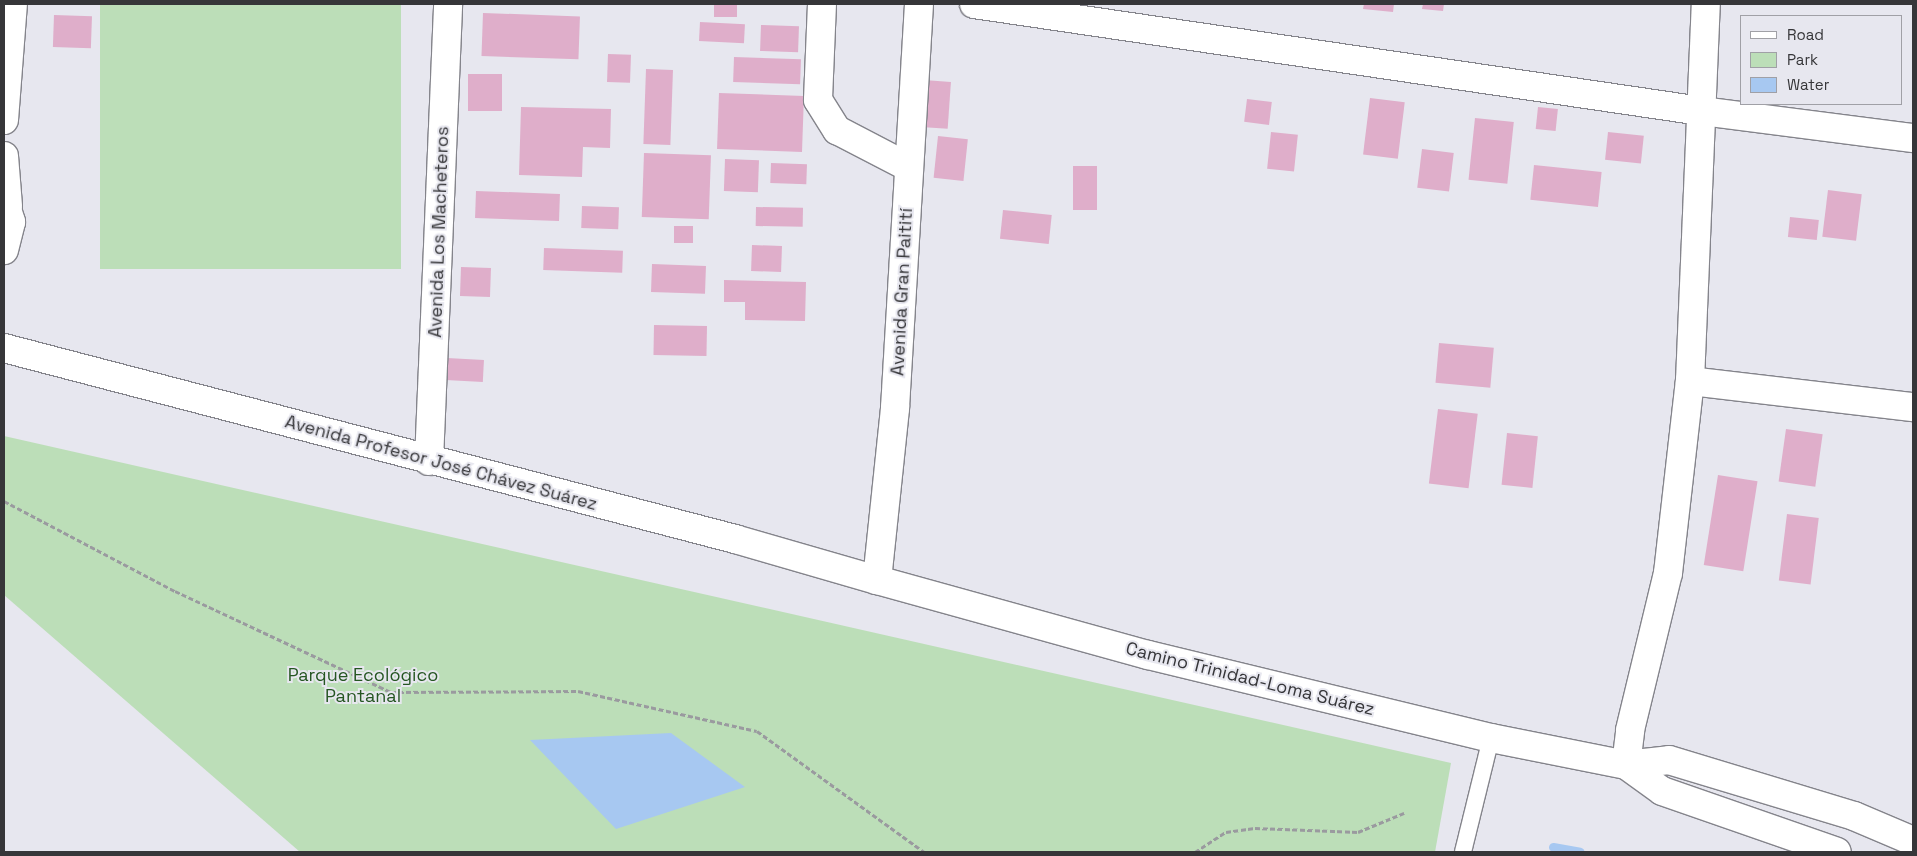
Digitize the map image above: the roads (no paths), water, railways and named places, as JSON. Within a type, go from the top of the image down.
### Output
[{"type":"street","points":[[4,120],[13,4]]},
{"type":"street","name":"Avenida Los Macheteros","points":[[429,461],[448,4]]},
{"type":"street","points":[[822,4],[818,100],[837,130],[908,167]]},
{"type":"street","name":"Avenida Gran Paitití","points":[[878,580],[896,408],[908,167],[919,4]]},
{"type":"street","points":[[974,4],[1701,111],[1913,138]]},
{"type":"street","points":[[1626,765],[1630,730],[1668,573],[1690,380],[1706,4]]},
{"type":"street","points":[[4,156],[6,203],[11,222],[4,250]]},
{"type":"street","name":"Avenida Profesor José Chávez Suárez","points":[[4,348],[429,461],[735,539],[878,580]]},
{"type":"street","points":[[1690,380],[1913,407]]},
{"type":"street","name":"Camino Trinidad-Loma Suárez","points":[[878,580],[1148,655],[1491,738],[1626,765],[1669,760],[1854,816],[1913,841]]},
{"type":"street","name":"Camino Trinidad-Loma Suárez","points":[[1626,765],[1662,791],[1837,852]]},
{"type":"lane","points":[[1463,852],[1491,738]]},
{"type":"water","points":[[671,733],[745,787],[616,829],[530,740]]},
{"type":"waterway","points":[[1553,847],[1580,852]]},
{"type":"park label","name":"Parque Ecológico Pantanal","points":[[363,686]]}]
